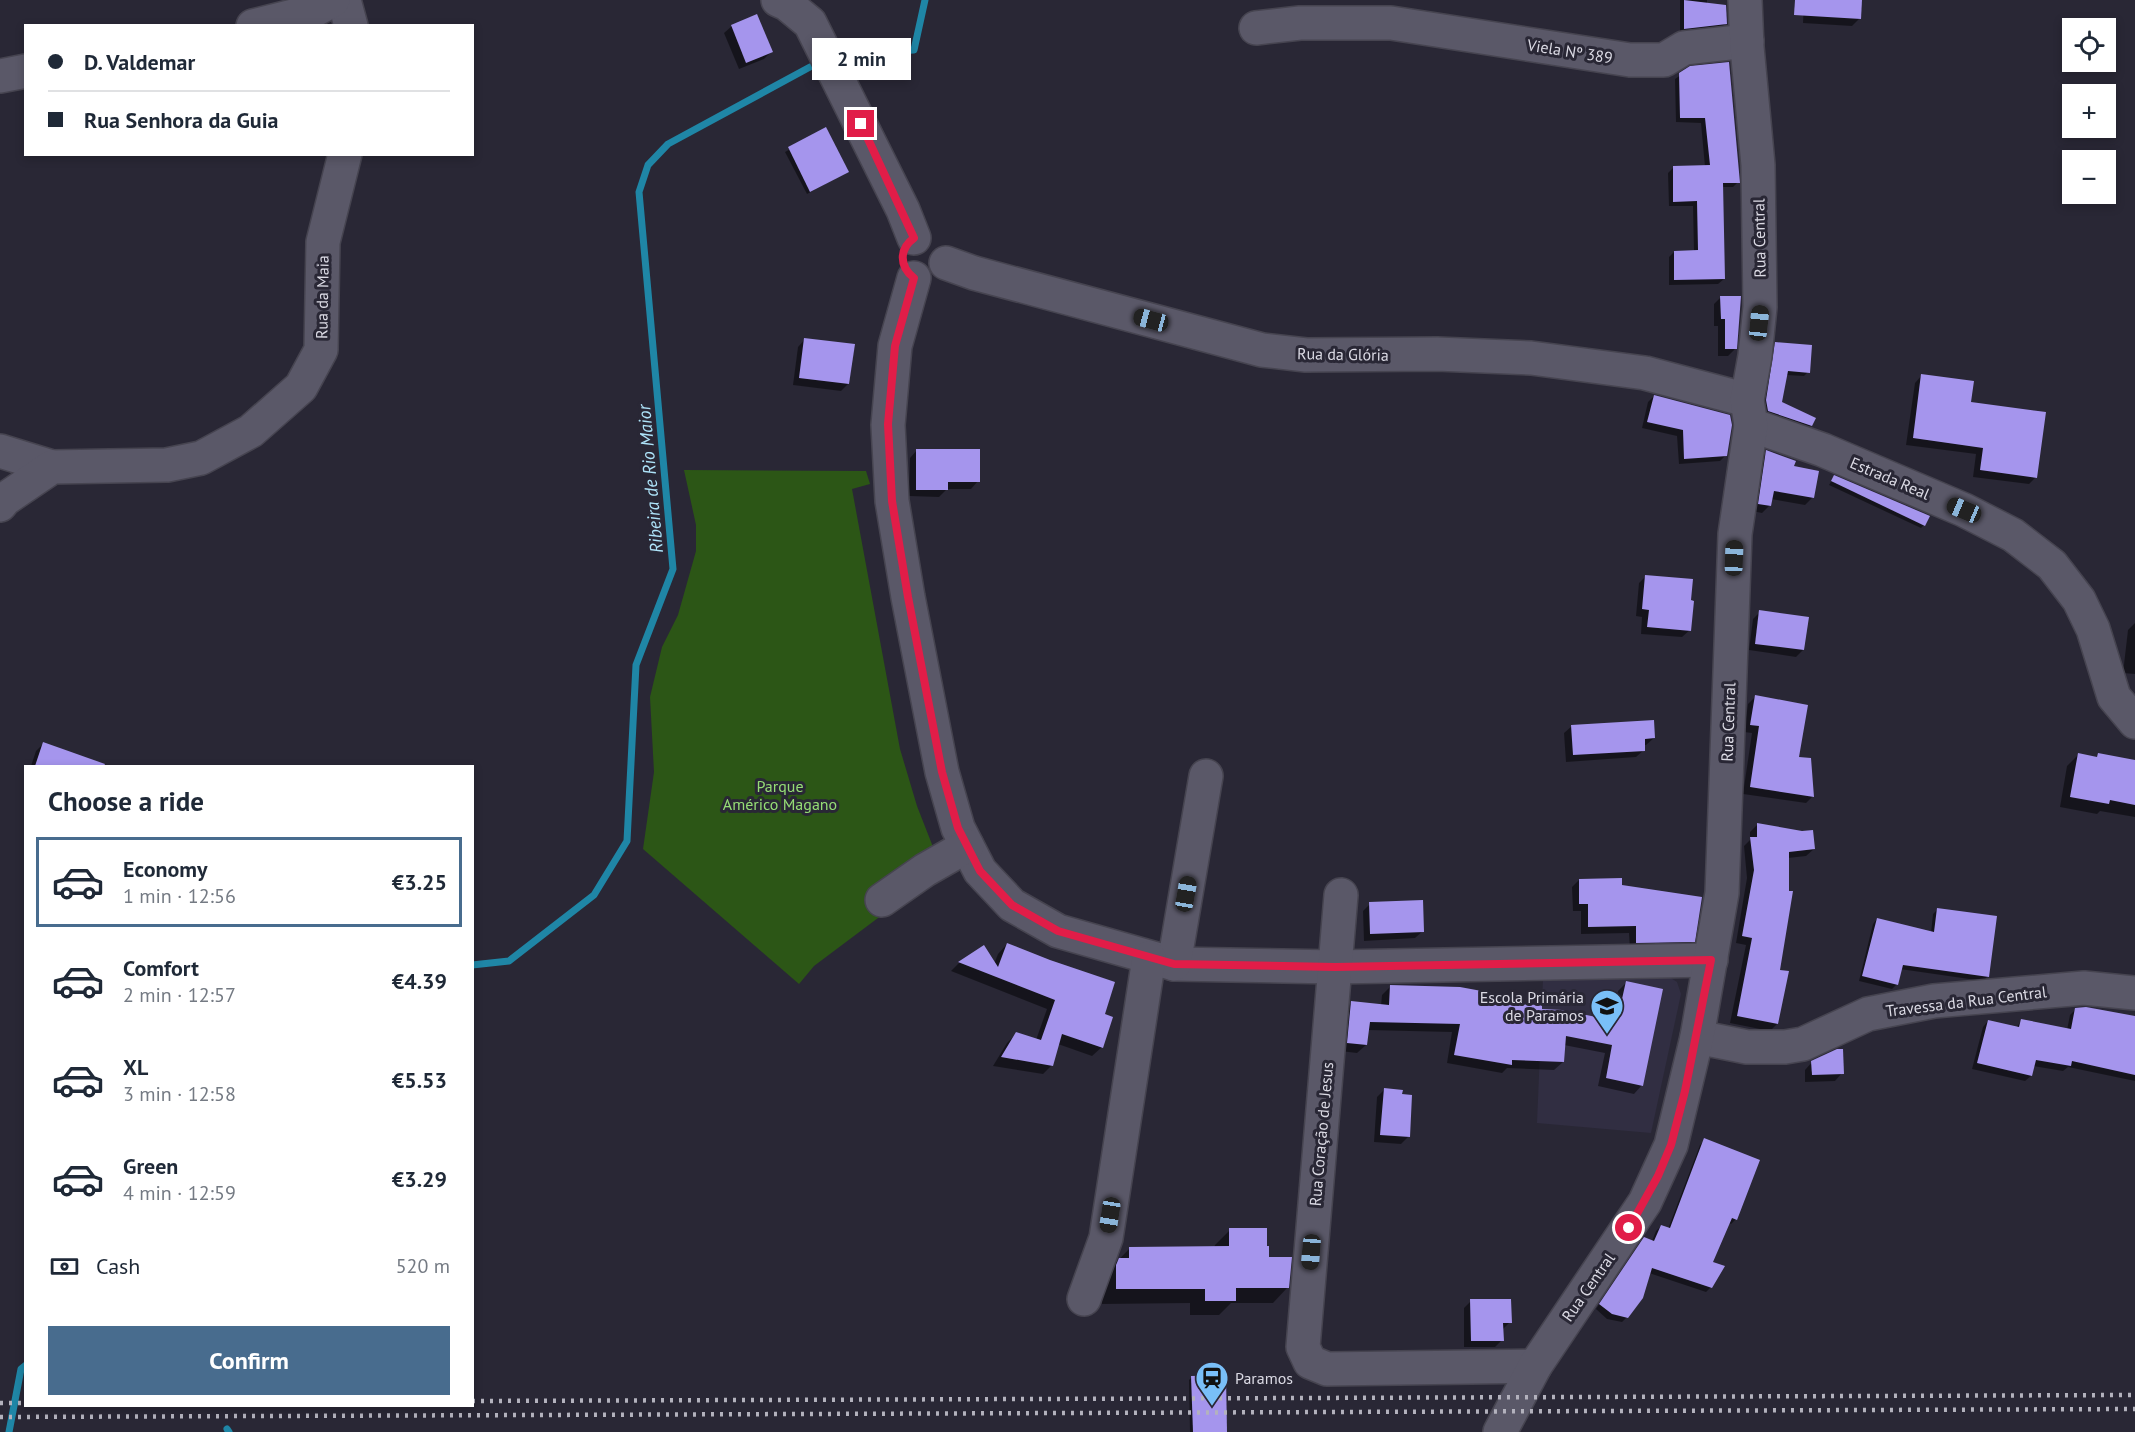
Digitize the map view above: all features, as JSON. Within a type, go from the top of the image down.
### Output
[{"type":"street","points":[[260,24],[313,10],[333,0]]},
{"type":"street","points":[[344,0],[350,24]]},
{"type":"street","points":[[778,0],[787,4],[810,23],[903,210],[914,238]]},
{"type":"street","name":"Rua Central","points":[[1500,1432],[1535,1366],[1629,1228],[1658,1176],[1674,1136],[1697,1036],[1711,960],[1722,893],[1735,534],[1760,307],[1758,165],[1745,0]]},
{"type":"street","name":"Viela Nº 389","points":[[1256,28],[1300,23],[1391,23],[1630,60],[1664,60],[1684,48],[1747,40]]},
{"type":"street","points":[[0,76],[24,71]]},
{"type":"street","name":"Rua da Maia","points":[[52,467],[167,465],[201,458],[251,431],[301,387],[321,350],[323,242],[344,156]]},
{"type":"street","points":[[928,236],[941,243],[945,249],[946,263],[940,274],[927,280],[914,278],[908,273],[902,261],[905,248],[914,238],[928,236]]},
{"type":"street","name":"Rua da Glória","points":[[946,263],[974,273],[1262,350],[1306,355],[1437,354],[1531,358],[1645,373],[1749,412]]},
{"type":"street","points":[[914,278],[895,346],[888,424],[892,501],[942,772],[958,828],[980,871],[1012,905],[1058,931],[1161,961],[1335,967],[1711,960]]},
{"type":"street","name":"Estrada Real","points":[[1749,412],[1823,450],[1964,510],[2013,535],[2052,565],[2079,600],[2093,629],[2114,697],[2135,722]]},
{"type":"street","points":[[0,451],[52,467]]},
{"type":"street","points":[[0,505],[4,499],[52,467]]},
{"type":"street","points":[[1084,1299],[1106,1238],[1161,961],[1206,776]]},
{"type":"street","points":[[882,900],[967,846]]},
{"type":"street","name":"Rua Coração de Jesus","points":[[1341,895],[1303,1347],[1310,1362],[1327,1369],[1535,1366]]},
{"type":"street","name":"Travessa da Rua Central","points":[[1697,1036],[1747,1047],[1785,1047],[1803,1044],[1868,1014],[1934,1002],[2084,988],[2135,993]]},
{"type":"shaded area","name":"Escola Primária de Paramos","points":[[1663,973],[1677,982],[1681,994],[1651,1133],[1537,1123],[1543,979]]},
{"type":"green space","name":"Parque Américo Magano","points":[[684,470],[866,471],[870,484],[852,489],[900,749],[917,806],[942,870],[814,966],[799,984],[643,849],[654,772],[650,697],[662,647],[678,615],[696,551],[696,525]]},
{"type":"building","points":[[1684,0],[1726,5],[1727,24],[1684,29]]},
{"type":"building","points":[[1795,0],[1862,0],[1861,19],[1794,15]]},
{"type":"building","points":[[757,14],[773,52],[746,63],[731,25]]},
{"type":"building","points":[[1729,62],[1740,183],[1723,183],[1725,279],[1674,280],[1674,251],[1698,250],[1697,201],[1673,202],[1673,166],[1710,165],[1705,118],[1680,118],[1679,73],[1690,66]]},
{"type":"building","points":[[826,127],[849,172],[810,192],[788,147]]},
{"type":"building","points":[[1720,296],[1741,296],[1737,349],[1725,349],[1725,319],[1721,319]]},
{"type":"building","points":[[804,338],[855,344],[849,384],[799,378]]},
{"type":"building","points":[[1775,342],[1812,345],[1810,373],[1788,371],[1782,402],[1816,418],[1812,426],[1768,411],[1766,400]]},
{"type":"building","points":[[1921,374],[1974,381],[1971,402],[2046,412],[2037,478],[1980,470],[1983,448],[1913,438]]},
{"type":"building","points":[[1654,395],[1730,415],[1732,425],[1727,456],[1684,459],[1683,430],[1647,422]]},
{"type":"building","points":[[916,449],[980,449],[980,482],[948,482],[948,490],[916,490]]},
{"type":"building","points":[[1766,450],[1796,461],[1794,466],[1819,471],[1814,498],[1774,491],[1771,506],[1758,504]]},
{"type":"building","points":[[1834,475],[1930,516],[1925,526],[1831,481]]},
{"type":"building","points":[[1645,575],[1693,579],[1691,600],[1694,601],[1691,631],[1647,627],[1649,610],[1642,609]]},
{"type":"building","points":[[1759,610],[1809,617],[1804,650],[1755,644]]},
{"type":"building","points":[[1755,695],[1808,705],[1799,757],[1811,758],[1814,797],[1750,787],[1759,726],[1750,725]]},
{"type":"building","points":[[1654,720],[1655,738],[1645,739],[1645,751],[1573,755],[1571,725]]},
{"type":"building","points":[[43,742],[105,764],[104,765],[35,765]]},
{"type":"building","points":[[2078,753],[2097,757],[2098,753],[2135,760],[2135,805],[2110,800],[2109,804],[2070,797]]},
{"type":"building","points":[[1757,823],[1802,831],[1813,830],[1815,849],[1789,852],[1789,891],[1793,891],[1780,970],[1789,971],[1778,1024],[1737,1016],[1752,938],[1742,936],[1754,870],[1750,837],[1757,837]]},
{"type":"building","points":[[1622,878],[1622,885],[1702,897],[1695,942],[1636,943],[1636,926],[1588,927],[1588,904],[1579,904],[1579,879]]},
{"type":"building","points":[[1423,900],[1424,932],[1370,934],[1369,902]]},
{"type":"building","points":[[1937,908],[1997,916],[1989,977],[1903,965],[1898,985],[1862,976],[1877,918],[1934,932]]},
{"type":"building","points":[[1007,943],[1115,982],[1105,1014],[1113,1017],[1103,1048],[1062,1034],[1053,1066],[1001,1057],[1016,1032],[1041,1040],[1055,1000],[958,962],[984,945],[998,967]]},
{"type":"building","points":[[1626,981],[1663,989],[1643,1086],[1606,1078],[1612,1045],[1566,1036],[1564,1062],[1512,1060],[1512,1065],[1454,1055],[1460,1024],[1370,1022],[1367,1045],[1347,1043],[1351,1001],[1389,1005],[1390,985],[1460,987],[1514,997],[1513,1004],[1542,1005],[1542,1009],[1562,1010],[1606,1019],[1607,1015],[1618,1017]]},
{"type":"building","points":[[2086,1007],[2135,1016],[2135,1075],[2072,1061],[2071,1066],[2036,1060],[2032,1076],[1977,1063],[1988,1020],[2019,1027],[2021,1019],[2071,1029],[2075,1008]]},
{"type":"building","points":[[1837,1049],[1843,1049],[1844,1074],[1812,1075],[1811,1061]]},
{"type":"building","points":[[1384,1088],[1403,1090],[1402,1094],[1412,1095],[1410,1137],[1380,1135]]},
{"type":"building","points":[[1704,1138],[1760,1160],[1737,1220],[1732,1218],[1713,1262],[1725,1266],[1712,1288],[1652,1268],[1643,1298],[1628,1318],[1612,1314],[1599,1304],[1644,1237],[1654,1241],[1661,1225],[1670,1228]]},
{"type":"building","points":[[1229,1228],[1267,1228],[1269,1257],[1292,1257],[1289,1288],[1236,1288],[1236,1301],[1205,1301],[1205,1289],[1116,1289],[1116,1265],[1119,1258],[1129,1258],[1129,1247],[1229,1246]]},
{"type":"building","points":[[1470,1299],[1511,1299],[1512,1323],[1503,1323],[1504,1341],[1471,1341]]},
{"type":"building","points":[[1226,1375],[1227,1432],[1193,1432],[1191,1376]]},
{"type":"waterway","name":"Ribeira de Rio Maior","points":[[840,54],[914,50],[925,0]]},
{"type":"waterway","name":"Ribeira de Rio Maior","points":[[474,965],[509,961],[594,895],[627,841],[636,665],[673,569],[639,192],[648,165],[668,144],[810,67]]},
{"type":"waterway","name":"Ribeira de Rio Maior","points":[[9,1432],[21,1369],[24,1367]]},
{"type":"railway","points":[[474,1401],[2135,1395]]},
{"type":"railway","points":[[0,1403],[24,1403]]},
{"type":"railway","points":[[0,1417],[2135,1409]]},
{"type":"place","name":"Escola Primária de Paramos","points":[[1607,1035]]},
{"type":"place","name":"Paramos","points":[[1212,1407]]},
{"type":"route","points":[[861,124],[903,210],[914,238],[902,254],[904,268],[914,278],[895,346],[889,405],[892,501],[942,772],[958,828],[980,871],[1012,905],[1058,931],[1174,964],[1335,967],[1711,960],[1697,1036],[1671,1145],[1645,1202],[1629,1228]]}]
